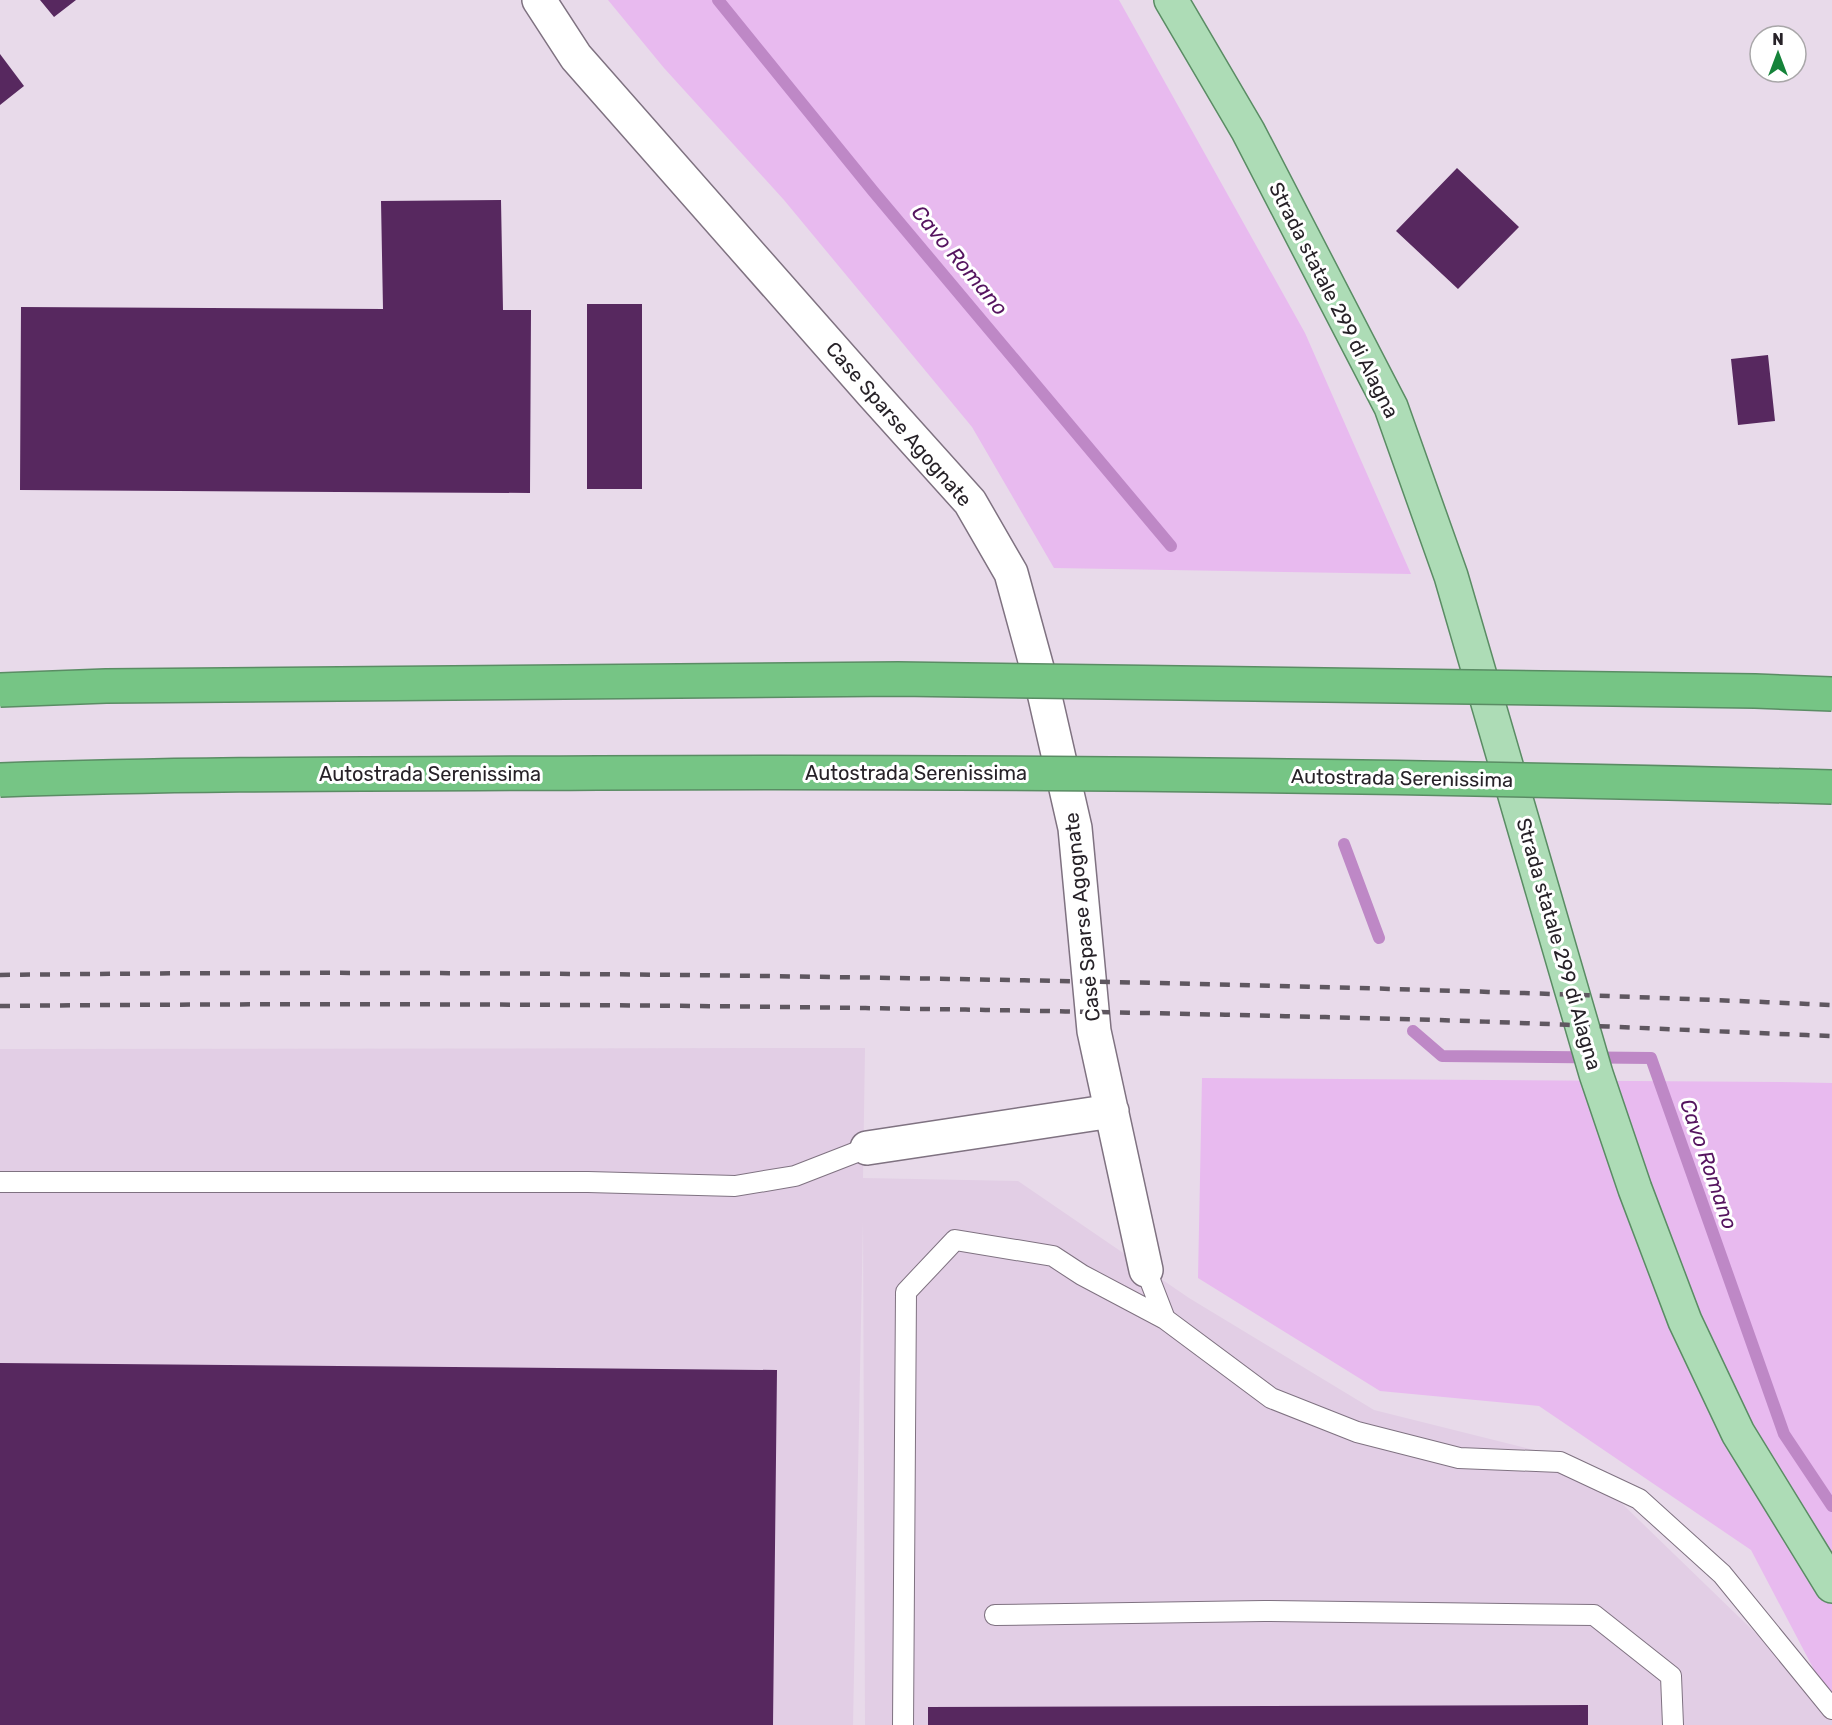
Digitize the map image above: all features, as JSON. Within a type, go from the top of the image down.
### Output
[{"type":"highway","points":[[0,690],[106,686],[898,679],[1832,694]]},
{"type":"highway","name":"Autostrada Serenissima","points":[[0,780],[145,775],[895,772],[1832,787]]},
{"type":"main road","name":"Strada statale 299 di Alagna","points":[[1171,0],[1248,130],[1391,407],[1451,576],[1596,1074],[1635,1190],[1690,1331],[1737,1433],[1832,1586]]},
{"type":"street","name":"Case Sparse Agognate","points":[[539,0],[576,57],[970,502],[1011,573],[1045,697],[1075,828],[1094,1030],[1146,1270]]},
{"type":"street","points":[[867,1148],[1112,1111]]},
{"type":"lane","points":[[0,1182],[588,1182],[735,1186],[795,1176],[867,1148]]},
{"type":"lane","points":[[903,1725],[906,1292],[955,1240],[1053,1256],[1082,1275],[1165,1319],[1271,1398],[1357,1432],[1459,1458],[1560,1462],[1639,1499],[1722,1574],[1832,1709]]},
{"type":"lane","name":"Case Sparse Agognate","points":[[1146,1270],[1165,1319]]},
{"type":"lane","points":[[995,1615],[1264,1611],[1594,1615],[1671,1676],[1673,1725]]},
{"type":"shaded area","points":[[608,0],[1119,0],[1305,333],[1411,574],[1054,568],[972,427],[784,200],[664,68]]},
{"type":"shaded area","points":[[865,1048],[863,1178],[1018,1181],[1189,1298],[1374,1410],[1578,1461],[1832,1707],[1832,1725],[865,1725],[863,1220],[853,1725],[0,1725],[0,1049]]},
{"type":"shaded area","points":[[1202,1078],[1832,1083],[1832,1704],[1751,1550],[1539,1406],[1380,1391],[1198,1278]]},
{"type":"building","points":[[40,0],[76,0],[54,17]]},
{"type":"building","points":[[0,54],[24,86],[0,105]]},
{"type":"building","points":[[1457,168],[1519,227],[1458,289],[1396,231]]},
{"type":"building","points":[[501,200],[503,310],[531,310],[530,493],[20,490],[21,307],[383,309],[381,201]]},
{"type":"building","points":[[587,304],[642,304],[642,489],[587,489]]},
{"type":"building","points":[[1768,355],[1775,421],[1738,425],[1731,359]]},
{"type":"building","points":[[0,1363],[777,1370],[773,1725],[0,1725]]},
{"type":"building","points":[[1588,1705],[1588,1725],[928,1725],[928,1707]]},
{"type":"waterway","name":"Cavo Romano","points":[[718,0],[873,191],[1171,546]]},
{"type":"waterway","name":"Cavo Romano","points":[[1344,844],[1379,938]]},
{"type":"waterway","name":"Cavo Romano","points":[[1413,1031],[1442,1056],[1651,1058],[1784,1434],[1832,1506]]},
{"type":"railway","points":[[0,975],[446,973],[893,978],[1362,988],[1832,1005]]},
{"type":"railway","points":[[0,1006],[359,1004],[898,1009],[1436,1020],[1832,1036]]}]
